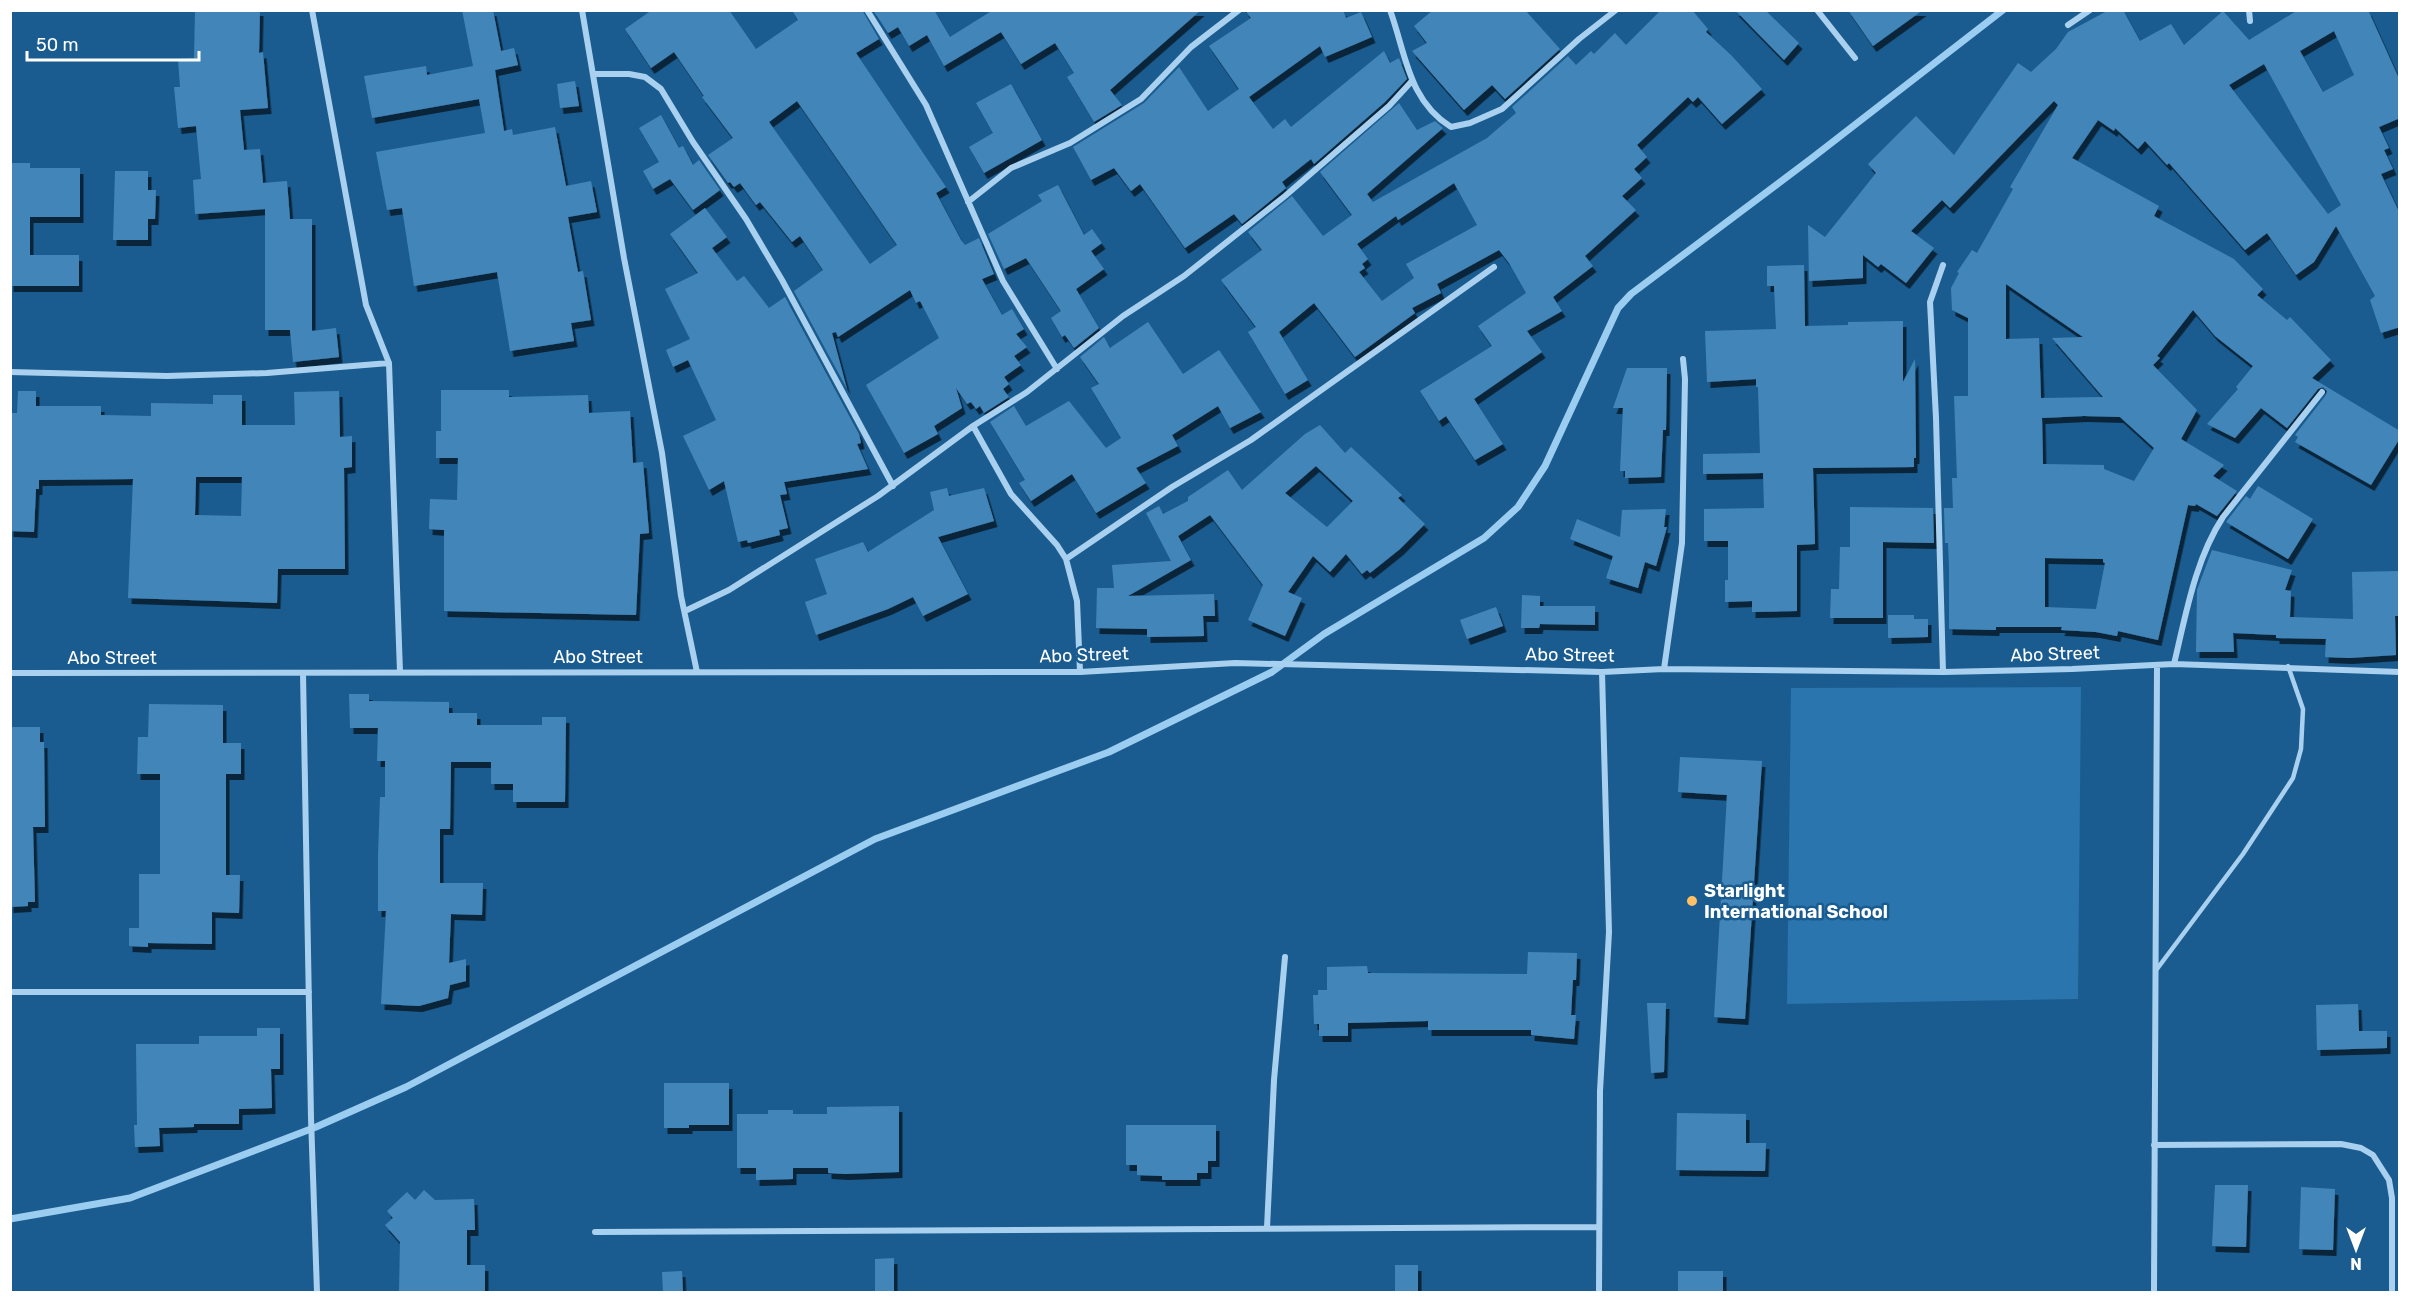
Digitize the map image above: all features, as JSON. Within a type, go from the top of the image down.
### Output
[{"type":"street","points":[[312,10],[366,305],[389,363],[400,672]]},
{"type":"street","points":[[582,10],[624,258],[662,453],[685,611],[698,672]]},
{"type":"street","points":[[867,10],[926,105],[1003,281],[1057,369]]},
{"type":"street","points":[[968,201],[1011,168],[1070,143],[1141,99],[1191,47],[1239,10]]},
{"type":"street","points":[[1390,10],[1412,82],[1437,118],[1451,127],[1470,123],[1502,109],[1579,39],[1616,10]]},
{"type":"street","points":[[1817,10],[1855,58]]},
{"type":"street","points":[[2068,25],[2090,10]]},
{"type":"street","points":[[2249,10],[2250,21]]},
{"type":"street","points":[[593,75],[629,74],[645,77],[661,89],[693,142],[746,219],[782,280],[893,486]]},
{"type":"street","points":[[685,611],[729,590],[893,486],[973,426],[1057,369],[1074,353],[1123,316],[1184,276],[1285,196],[1389,106],[1412,82]]},
{"type":"street","points":[[1943,265],[1930,302],[1936,418],[1943,672]]},
{"type":"street","points":[[1066,559],[1172,487],[1251,440],[1494,267]]},
{"type":"street","points":[[1664,669],[1683,519],[1685,379],[1683,359]]},
{"type":"street","points":[[10,372],[167,376],[267,373],[389,363]]},
{"type":"street","points":[[2174,664],[2189,602],[2211,535],[2322,392]]},
{"type":"street","points":[[973,426],[1011,494],[1057,545],[1066,559],[1077,601],[1080,672]]},
{"type":"street","name":"Abo Street","points":[[10,673],[1080,672],[1235,663],[1602,672],[1664,669],[1943,672],[2174,664],[2288,666],[2400,672]]},
{"type":"street","points":[[2154,1293],[2157,665]]},
{"type":"street","points":[[1599,1293],[1600,1091],[1609,932],[1602,672]]},
{"type":"street","points":[[303,673],[311,1118],[317,1293]]},
{"type":"street","points":[[1268,1228],[1274,1080],[1285,957]]},
{"type":"street","points":[[10,992],[309,992]]},
{"type":"street","points":[[2154,1145],[2341,1144],[2361,1148],[2373,1155],[2389,1180],[2392,1198],[2392,1293]]},
{"type":"street","points":[[595,1232],[1599,1227]]},
{"type":"lane","points":[[2157,969],[2243,854],[2293,778],[2301,749],[2303,709],[2288,666]]},
{"type":"shaded area","points":[[2081,687],[2078,999],[1787,1004],[1791,688]]},
{"type":"building","points":[[195,10],[260,10],[259,53],[263,52],[268,108],[240,110],[244,150],[260,149],[263,183],[287,181],[290,219],[312,219],[312,331],[336,328],[339,357],[293,362],[290,330],[265,330],[265,209],[195,214],[193,180],[201,179],[196,126],[178,128],[174,87],[180,87],[178,59],[194,58]]},
{"type":"building","points":[[462,10],[493,10],[501,51],[514,48],[518,65],[495,70],[504,131],[512,129],[513,135],[555,127],[566,186],[591,181],[597,212],[568,217],[578,272],[583,271],[591,320],[571,323],[574,341],[510,351],[497,272],[414,286],[402,208],[387,210],[376,152],[485,133],[479,99],[372,118],[364,76],[426,66],[427,75],[473,66]]},
{"type":"building","points":[[652,10],[729,10],[756,49],[798,20],[792,10],[862,10],[879,39],[856,53],[946,187],[936,193],[961,240],[965,245],[979,238],[994,274],[982,279],[1002,315],[1012,309],[1024,329],[1016,334],[1027,347],[1014,356],[1021,365],[1004,377],[1009,384],[1003,389],[1009,397],[984,413],[980,406],[976,409],[971,402],[967,404],[956,388],[962,408],[934,426],[938,434],[904,453],[866,385],[939,338],[920,301],[916,303],[910,290],[838,337],[836,332],[832,333],[847,389],[794,291],[823,270],[800,236],[792,242],[760,202],[756,205],[740,183],[734,187],[730,182],[728,183],[708,155],[733,138],[702,97],[704,96],[674,52],[651,68],[625,29]],"holes":[[[797,101],[897,245],[870,264],[769,122]]]},
{"type":"building","points":[[873,10],[934,10],[950,37],[993,10],[1201,10],[1110,90],[1122,105],[1094,122],[1067,77],[1074,73],[1055,43],[1021,64],[1001,32],[944,66],[927,35],[909,46],[898,27],[888,33]]},
{"type":"building","points":[[1245,10],[1343,10],[1346,18],[1361,12],[1372,37],[1325,57],[1320,46],[1249,97],[1273,129],[1285,119],[1291,127],[1384,51],[1390,63],[1399,58],[1407,79],[1385,102],[1314,164],[1311,159],[1282,182],[1286,188],[1242,224],[1234,214],[1185,248],[1140,184],[1131,191],[1114,168],[1091,180],[1073,147],[1144,103],[1179,67],[1208,111],[1239,89],[1209,46],[1251,18]]},
{"type":"building","points":[[1433,10],[1525,10],[1560,49],[1505,99],[1492,85],[1464,110],[1412,51],[1427,43],[1414,26]]},
{"type":"building","points":[[1661,10],[1692,10],[1708,29],[1706,32],[1762,89],[1722,124],[1698,97],[1693,102],[1688,97],[1637,145],[1647,157],[1634,169],[1642,178],[1622,196],[1636,210],[1585,256],[1593,266],[1553,297],[1562,311],[1527,331],[1542,352],[1474,399],[1503,444],[1475,460],[1446,416],[1439,421],[1420,391],[1492,346],[1478,326],[1526,293],[1499,250],[1437,284],[1441,293],[1412,308],[1415,313],[1355,357],[1314,303],[1279,332],[1308,380],[1285,394],[1248,332],[1256,327],[1221,280],[1262,250],[1248,232],[1292,196],[1323,236],[1352,215],[1320,172],[1399,103],[1417,130],[1435,121],[1443,128],[1367,194],[1373,202],[1487,138],[1516,113],[1512,107],[1568,56],[1576,65],[1591,51],[1594,54],[1615,33],[1626,45]],"holes":[[[1454,183],[1477,225],[1406,264],[1414,278],[1382,301],[1359,272],[1365,268],[1362,264],[1368,259],[1357,244],[1396,216],[1398,220]]]},
{"type":"building","points":[[1735,10],[1765,10],[1799,43],[1784,60]]},
{"type":"building","points":[[1848,10],[1923,10],[1873,46]]},
{"type":"building","points":[[2109,10],[2123,10],[2140,41],[2171,24],[2184,45],[2223,11],[2249,40],[2298,10],[2368,10],[2400,81],[2400,118],[2379,127],[2389,148],[2384,150],[2393,169],[2381,174],[2400,214],[2400,327],[2381,333],[2370,300],[2375,296],[2336,226],[2314,262],[2296,275],[2267,233],[2245,250],[2169,163],[2167,165],[2145,141],[2138,149],[2115,128],[2114,131],[2098,120],[2072,158],[2159,206],[2154,216],[2234,259],[2263,289],[2257,295],[2287,320],[2290,317],[2331,360],[2312,378],[2400,431],[2400,438],[2371,485],[2295,442],[2298,437],[2295,435],[2326,395],[2327,391],[2323,387],[2318,389],[2287,428],[2261,408],[2235,438],[2207,424],[2238,389],[2236,387],[2253,366],[2215,336],[2193,310],[2157,356],[2160,358],[2153,365],[2197,410],[2181,439],[2224,465],[2213,476],[2237,491],[2217,516],[2196,504],[2195,506],[2188,505],[2158,640],[2118,631],[2117,636],[2061,630],[2062,627],[1996,627],[1996,630],[1949,629],[1949,567],[1948,543],[1945,543],[1944,508],[1953,508],[1952,478],[1957,478],[1954,396],[1968,396],[1968,318],[1952,310],[1951,288],[1959,273],[1957,272],[1972,250],[1977,253],[2013,189],[2010,187],[2058,105],[2054,101],[1950,208],[1942,200],[1911,231],[1934,248],[1906,283],[1881,264],[1878,267],[1863,255],[1863,278],[1809,281],[1808,225],[1825,237],[1876,173],[1868,164],[1916,116],[1954,155],[2018,63],[2031,72],[2056,49],[2068,32]],"holes":[[[2334,31],[2354,75],[2323,92],[2300,51]],[[2264,64],[2341,205],[2328,214],[2229,85]],[[2006,284],[2083,337],[2052,338],[2103,397],[2041,398],[2039,338],[2006,339]],[[2120,417],[2154,448],[2134,481],[2104,469],[2104,465],[2043,464],[2042,418]],[[2045,558],[2103,559],[2105,563],[2096,609],[2045,607]]]},
{"type":"building","points":[[575,81],[579,106],[560,108],[557,84]]},
{"type":"building","points":[[1011,84],[1042,140],[984,173],[969,147],[993,133],[976,103]]},
{"type":"building","points":[[661,115],[679,148],[683,146],[693,165],[699,160],[720,190],[693,210],[670,179],[653,189],[643,171],[659,162],[639,128]]},
{"type":"building","points":[[10,163],[30,163],[30,168],[80,168],[80,217],[30,217],[30,255],[79,255],[79,286],[10,286]]},
{"type":"building","points":[[115,171],[148,171],[148,190],[156,190],[155,219],[148,219],[148,240],[113,240]]},
{"type":"building","points":[[1058,185],[1084,235],[1092,229],[1102,243],[1091,251],[1104,269],[1076,289],[1099,328],[1074,348],[1065,335],[1062,337],[1051,318],[1061,311],[1026,258],[1004,269],[988,234],[1042,201],[1038,195]]},
{"type":"building","points":[[705,208],[727,237],[712,248],[737,281],[744,276],[769,308],[785,297],[859,434],[861,443],[857,444],[868,469],[784,482],[787,494],[780,495],[788,528],[779,530],[780,535],[748,543],[747,540],[738,542],[724,481],[709,490],[683,436],[716,420],[688,360],[673,367],[666,350],[690,339],[665,289],[698,273],[670,234]]},
{"type":"building","points":[[1804,265],[1805,326],[1848,325],[1848,322],[1903,321],[1903,382],[1915,359],[1916,458],[1914,458],[1914,467],[1813,468],[1815,544],[1797,545],[1797,611],[1752,612],[1752,601],[1725,602],[1725,580],[1728,580],[1728,541],[1704,541],[1704,509],[1764,508],[1763,473],[1703,474],[1703,454],[1760,453],[1758,387],[1756,387],[1756,379],[1707,382],[1705,331],[1776,329],[1774,286],[1767,286],[1767,266]]},
{"type":"building","points":[[1148,322],[1183,374],[1219,350],[1261,412],[1230,428],[1218,406],[1172,435],[1178,446],[1136,468],[1146,483],[1096,513],[1072,474],[1031,501],[1019,483],[1025,480],[990,422],[1014,406],[1026,426],[1069,401],[1106,448],[1121,438],[1091,388],[1099,384],[1080,357],[1104,337],[1110,348]]},
{"type":"building","points":[[1627,368],[1667,368],[1666,430],[1663,430],[1661,477],[1625,478],[1625,471],[1620,471],[1623,408],[1613,408]]},
{"type":"building","points":[[441,390],[509,390],[509,397],[588,395],[589,413],[630,411],[633,463],[643,462],[649,533],[640,534],[636,615],[444,611],[444,530],[429,529],[430,499],[457,500],[458,458],[436,458],[436,431],[441,431]]},
{"type":"building","points":[[18,391],[36,391],[36,406],[101,406],[101,415],[151,416],[151,403],[213,404],[213,395],[242,395],[242,425],[295,425],[294,392],[339,391],[340,437],[352,436],[352,467],[344,468],[345,569],[278,569],[277,603],[128,598],[133,479],[39,480],[39,489],[36,489],[34,532],[10,531],[10,413],[17,413]],"holes":[[[196,477],[242,477],[241,516],[195,515]]]},
{"type":"building","points":[[1320,425],[1345,453],[1351,447],[1402,495],[1398,498],[1425,524],[1400,549],[1370,573],[1367,570],[1362,574],[1346,554],[1330,572],[1313,556],[1288,592],[1302,598],[1285,636],[1248,620],[1263,585],[1210,515],[1178,536],[1191,560],[1128,596],[1214,594],[1215,616],[1203,616],[1204,636],[1147,637],[1147,629],[1096,628],[1097,588],[1114,588],[1112,565],[1171,561],[1146,513],[1159,506],[1163,514],[1188,501],[1188,497],[1228,470],[1242,490],[1305,434]],"holes":[[[1316,466],[1353,501],[1327,527],[1285,493]]]},
{"type":"building","points":[[2258,486],[2313,519],[2288,559],[2226,522],[2246,496],[2250,499]]},
{"type":"building","points":[[947,488],[949,496],[984,488],[994,521],[938,537],[968,594],[923,616],[913,597],[888,609],[816,635],[805,602],[827,594],[815,559],[863,542],[868,552],[934,510],[930,492]]},
{"type":"building","points":[[1850,507],[1933,508],[1934,543],[1883,542],[1883,618],[1830,618],[1831,589],[1839,589],[1840,547],[1850,547]]},
{"type":"building","points":[[1666,509],[1664,527],[1667,527],[1656,566],[1645,562],[1638,588],[1606,578],[1613,556],[1570,539],[1577,519],[1620,537],[1622,510]]},
{"type":"building","points":[[2212,550],[2292,570],[2285,590],[2291,591],[2290,617],[2353,619],[2352,572],[2400,571],[2400,616],[2395,616],[2396,655],[2325,657],[2326,639],[2276,638],[2276,635],[2233,633],[2234,652],[2196,652],[2197,590]]},
{"type":"building","points":[[1522,595],[1540,596],[1540,606],[1595,606],[1595,625],[1540,624],[1539,628],[1521,628]]},
{"type":"building","points":[[1496,607],[1503,626],[1467,639],[1460,620]]},
{"type":"building","points":[[1888,615],[1914,615],[1914,619],[1928,619],[1928,637],[1888,638]]},
{"type":"building","points":[[349,694],[369,694],[369,701],[449,702],[449,713],[477,713],[477,725],[542,725],[542,717],[566,717],[565,802],[513,802],[513,784],[491,784],[491,762],[451,762],[450,829],[440,829],[440,883],[483,883],[482,915],[451,914],[449,963],[466,959],[466,981],[450,985],[448,998],[419,1006],[381,1004],[386,911],[378,911],[378,855],[380,797],[385,797],[385,761],[377,761],[378,728],[350,728]]},
{"type":"building","points":[[149,704],[223,705],[223,743],[241,743],[241,774],[226,774],[226,875],[240,875],[239,913],[212,912],[212,944],[148,943],[148,947],[129,946],[129,928],[139,928],[139,874],[160,874],[160,774],[137,774],[138,737],[148,737]]},
{"type":"building","points":[[10,727],[40,727],[40,742],[44,742],[45,827],[33,827],[35,902],[28,902],[28,906],[10,907]]},
{"type":"building","points":[[1680,757],[1762,761],[1745,1019],[1714,1017],[1727,795],[1678,792]]},
{"type":"building","points":[[1528,952],[1577,953],[1571,1015],[1576,1015],[1574,1039],[1531,1035],[1531,1030],[1428,1030],[1428,1021],[1348,1023],[1348,1036],[1319,1036],[1319,1024],[1314,1024],[1313,995],[1318,995],[1318,990],[1327,990],[1327,967],[1367,966],[1368,973],[1527,974]]},
{"type":"building","points":[[1647,1003],[1666,1003],[1664,1072],[1651,1073]]},
{"type":"building","points":[[2358,1004],[2359,1031],[2387,1031],[2387,1048],[2317,1050],[2316,1005]]},
{"type":"building","points":[[257,1028],[280,1028],[280,1069],[271,1069],[272,1108],[239,1109],[239,1124],[194,1124],[194,1127],[159,1128],[160,1146],[135,1147],[136,1044],[199,1044],[199,1036],[257,1036]]},
{"type":"building","points":[[664,1083],[729,1083],[729,1125],[689,1125],[689,1128],[664,1128]]},
{"type":"building","points":[[899,1106],[899,1172],[845,1174],[828,1173],[828,1168],[793,1168],[793,1179],[756,1180],[756,1168],[737,1168],[737,1114],[768,1114],[768,1110],[793,1110],[793,1114],[827,1114],[827,1107]]},
{"type":"building","points":[[1677,1113],[1746,1114],[1746,1143],[1766,1143],[1765,1171],[1676,1170]]},
{"type":"building","points":[[1126,1125],[1216,1125],[1216,1161],[1208,1161],[1208,1173],[1197,1173],[1197,1180],[1162,1180],[1162,1176],[1137,1175],[1137,1165],[1126,1165]]},
{"type":"building","points":[[2215,1185],[2248,1185],[2246,1247],[2212,1246]]},
{"type":"building","points":[[2301,1187],[2335,1189],[2333,1250],[2299,1249]]},
{"type":"building","points":[[424,1190],[435,1200],[474,1199],[475,1230],[467,1230],[467,1265],[485,1265],[485,1293],[399,1293],[400,1242],[385,1225],[393,1218],[387,1211],[407,1192],[415,1200]]},
{"type":"building","points":[[894,1258],[894,1293],[875,1293],[875,1259]]},
{"type":"building","points":[[1395,1265],[1418,1265],[1418,1293],[1395,1293]]},
{"type":"building","points":[[682,1271],[683,1293],[663,1293],[662,1272]]},
{"type":"building","points":[[1678,1271],[1723,1271],[1723,1293],[1678,1293]]},
{"type":"waterway","points":[[10,1219],[130,1198],[316,1127],[406,1087],[875,839],[1109,752],[1272,672],[1324,634],[1484,538],[1518,507],[1545,466],[1618,308],[1631,294],[2003,10]]},
{"type":"place","name":"Starlight International School","points":[[1692,901]]}]
